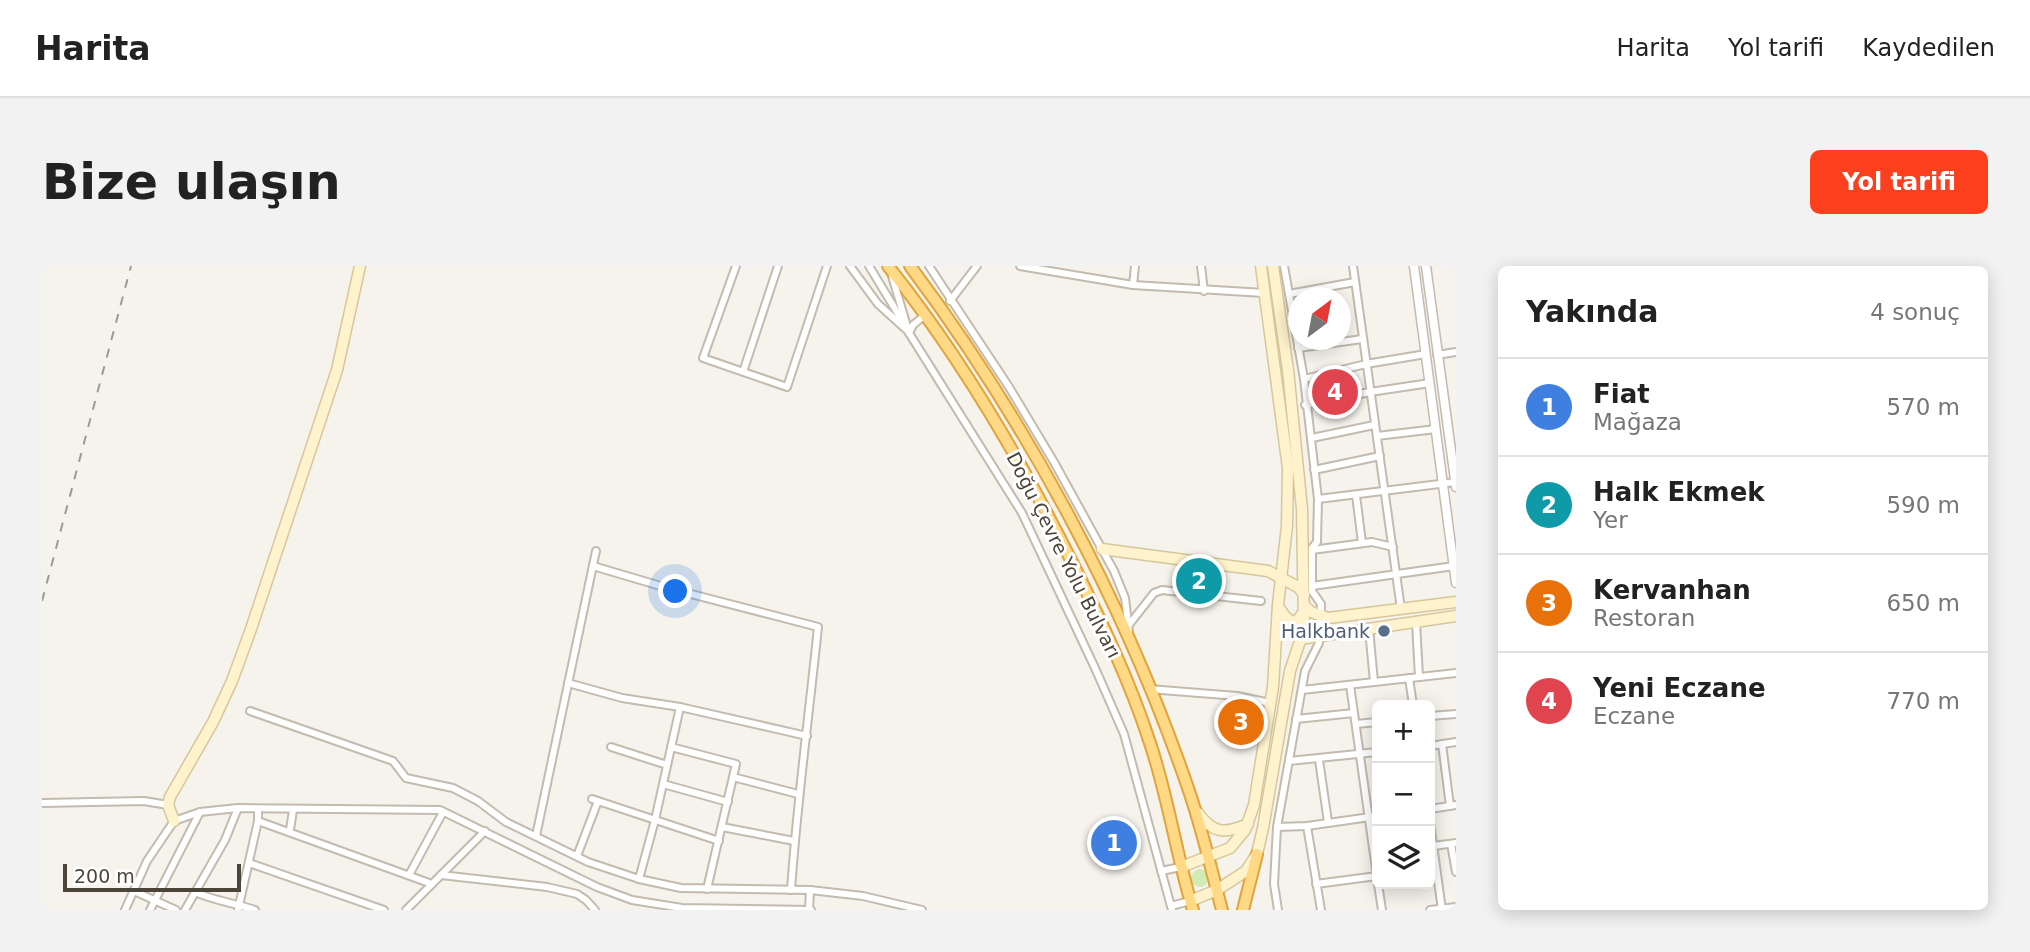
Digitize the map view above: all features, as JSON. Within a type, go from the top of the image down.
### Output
[{"type":"highway","name":"Doğu Çevre Yolu Bulvarı","points":[[910,266],[968,348],[1034,455],[1076,531],[1131,644],[1196,811],[1222,910]]},
{"type":"highway","name":"Doğu Çevre Yolu Bulvarı","points":[[889,267],[975,389],[1027,478],[1108,638],[1154,753],[1192,905]]},
{"type":"highway","points":[[1243,910],[1257,854]]},
{"type":"main road","points":[[174,821],[168,805],[176,784],[232,681],[251,629],[337,370],[360,266]]},
{"type":"main road","points":[[1181,867],[1209,858],[1237,842],[1248,824],[1254,805],[1270,704],[1287,526],[1288,468],[1261,266]]},
{"type":"main road","points":[[1273,266],[1298,464],[1308,590],[1301,618],[1296,622],[1288,620],[1278,605]]},
{"type":"main road","points":[[1102,549],[1261,570],[1308,590]]},
{"type":"main road","points":[[1305,606],[1328,618],[1456,602]]},
{"type":"main road","points":[[1192,905],[1246,872],[1257,854],[1290,671],[1304,629],[1305,606]]},
{"type":"main road","points":[[1300,639],[1456,616]]},
{"type":"main road","points":[[1196,811],[1205,823],[1217,830],[1232,831],[1248,824]]},
{"type":"street","points":[[736,266],[703,358],[788,387],[827,266]]},
{"type":"street","points":[[743,372],[778,266]]},
{"type":"street","points":[[850,266],[878,304],[909,333]]},
{"type":"street","points":[[869,266],[909,333]]},
{"type":"street","points":[[929,266],[1009,387],[1114,571],[1125,598],[1131,644]]},
{"type":"street","points":[[950,301],[977,266]]},
{"type":"street","points":[[1020,266],[1133,285],[1264,293]]},
{"type":"street","points":[[1084,277],[1085,266]]},
{"type":"street","points":[[1133,285],[1135,266]]},
{"type":"street","points":[[1201,266],[1203,291]]},
{"type":"street","points":[[1284,266],[1288,288]]},
{"type":"street","points":[[1353,266],[1401,610]]},
{"type":"street","points":[[1414,266],[1456,583]]},
{"type":"street","points":[[1318,499],[1456,484],[1426,266]]},
{"type":"street","name":"Doğu Çevre Yolu Bulvarı","points":[[889,267],[909,333],[1022,513],[1124,734],[1171,908]]},
{"type":"street","points":[[1328,287],[1355,282]]},
{"type":"street","points":[[909,333],[913,325],[925,315]]},
{"type":"street","points":[[1351,341],[1362,339]]},
{"type":"street","points":[[1298,350],[1318,499],[1317,542],[1312,550],[1308,590]]},
{"type":"street","points":[[1437,355],[1456,352]]},
{"type":"street","points":[[1304,379],[1366,364],[1426,354]]},
{"type":"street","points":[[1305,405],[1370,391],[1430,383]]},
{"type":"street","points":[[1312,438],[1374,425]]},
{"type":"street","points":[[1377,436],[1436,429]]},
{"type":"street","points":[[1314,470],[1380,456]]},
{"type":"street","points":[[1356,495],[1362,543]]},
{"type":"street","points":[[1312,550],[1372,542],[1393,547]]},
{"type":"street","points":[[536,836],[596,551]]},
{"type":"street","points":[[593,566],[818,627],[798,794],[791,890]]},
{"type":"street","points":[[1308,590],[1454,566]]},
{"type":"street","points":[[1128,626],[1154,593],[1162,590],[1261,601]]},
{"type":"street","points":[[1278,910],[1274,884],[1278,827],[1305,671],[1319,643],[1320,635],[1321,604],[1312,591],[1308,590]]},
{"type":"street","points":[[1416,622],[1419,677]]},
{"type":"street","points":[[1368,629],[1374,682]]},
{"type":"street","points":[[1302,690],[1456,673]]},
{"type":"street","points":[[1409,678],[1412,700]]},
{"type":"street","points":[[568,683],[622,698],[680,707],[807,736]]},
{"type":"street","points":[[1350,685],[1372,839]]},
{"type":"street","points":[[1149,689],[1237,696],[1270,704]]},
{"type":"street","points":[[639,878],[680,707]]},
{"type":"street","points":[[250,711],[393,761],[406,778],[453,788],[478,801],[506,822],[577,856],[639,878],[681,888],[810,890],[863,897],[922,910]]},
{"type":"street","points":[[1296,719],[1354,713]]},
{"type":"street","points":[[1435,715],[1456,713]]},
{"type":"street","points":[[1356,724],[1372,722]]},
{"type":"street","points":[[1435,745],[1456,742]]},
{"type":"street","points":[[1435,808],[1453,806],[1441,744]]},
{"type":"street","points":[[611,747],[667,765]]},
{"type":"street","points":[[671,747],[736,764],[707,889]]},
{"type":"street","points":[[1289,761],[1372,753]]},
{"type":"street","points":[[1319,760],[1328,822]]},
{"type":"street","points":[[733,776],[798,794]]},
{"type":"street","points":[[663,784],[728,802]]},
{"type":"street","points":[[577,856],[595,800],[719,841]]},
{"type":"street","points":[[42,803],[144,801],[168,805]]},
{"type":"street","points":[[185,910],[225,840],[238,808]]},
{"type":"street","points":[[125,910],[147,861],[174,821],[200,813],[238,808],[443,812],[597,887],[632,900],[682,908],[810,910],[810,890]]},
{"type":"street","points":[[238,907],[258,821],[258,809]]},
{"type":"street","points":[[290,831],[293,810]]},
{"type":"street","points":[[409,875],[443,812]]},
{"type":"street","points":[[150,910],[200,813]]},
{"type":"street","points":[[1278,827],[1372,817]]},
{"type":"street","points":[[258,821],[432,884]]},
{"type":"street","points":[[1307,825],[1321,910]]},
{"type":"street","points":[[722,827],[794,841]]},
{"type":"street","points":[[406,910],[485,831]]},
{"type":"street","points":[[1435,846],[1454,844],[1456,872]]},
{"type":"street","points":[[249,863],[384,910]]},
{"type":"street","points":[[1161,871],[1181,867]]},
{"type":"street","points":[[441,875],[547,887],[577,894],[595,910]]},
{"type":"street","points":[[1316,884],[1372,877]]},
{"type":"street","points":[[1435,877],[1442,909]]},
{"type":"street","points":[[1379,889],[1382,910]]},
{"type":"street","points":[[134,891],[176,910]]},
{"type":"street","points":[[195,892],[216,901],[255,910]]},
{"type":"street","points":[[630,910],[632,900]]},
{"type":"street","points":[[1171,908],[1192,905]]},
{"type":"street","points":[[1430,910],[1456,906]]},
{"type":"green space","points":[[1200,869],[1206,872],[1209,878],[1206,884],[1200,887],[1194,884],[1191,878],[1194,872]]},
{"type":"railway","points":[[42,601],[131,266]]},
{"type":"place","name":"Yeni Eczane","points":[[1335,392]]},
{"type":"place","name":"Halk Ekmek","points":[[1199,581]]},
{"type":"place","name":"Halkbank","points":[[1384,631]]},
{"type":"place","name":"Kervanhan","points":[[1241,722]]},
{"type":"place","name":"Fiat","points":[[1114,843]]}]
